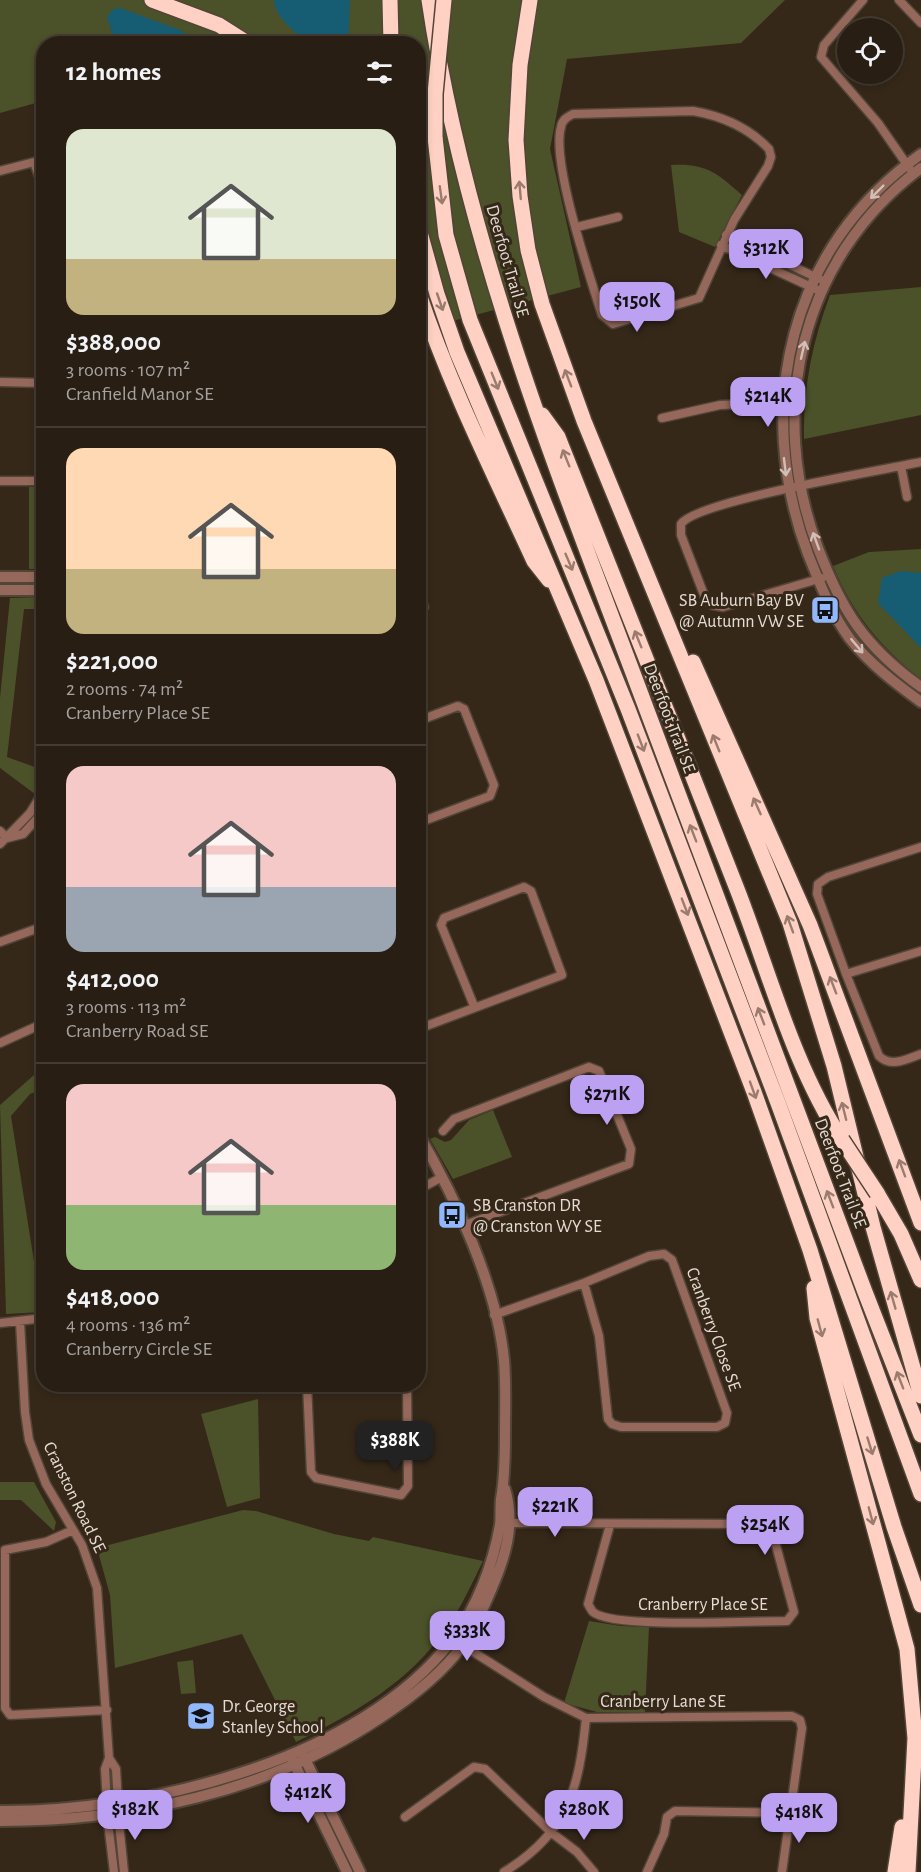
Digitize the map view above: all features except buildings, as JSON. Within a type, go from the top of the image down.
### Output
[{"type":"highway","points":[[152,0],[219,26],[236,36]]},
{"type":"highway","points":[[390,0],[391,36]]},
{"type":"highway","name":"Deerfoot Trail SE","points":[[429,0],[443,83],[476,224],[530,398],[860,1281],[921,1435]]},
{"type":"highway","points":[[444,0],[435,94],[435,137],[446,235],[470,320],[628,709],[773,1092],[921,1494]]},
{"type":"highway","points":[[530,0],[517,105],[516,140],[520,196],[528,250],[542,304],[558,352],[790,923],[834,1066],[871,1217],[921,1396]]},
{"type":"highway","points":[[524,39],[537,0]]},
{"type":"highway","points":[[426,254],[457,352],[563,599],[676,883],[810,1250],[894,1527],[921,1605]]},
{"type":"highway","points":[[426,314],[466,411],[534,561],[563,599]]},
{"type":"highway","points":[[530,398],[558,437],[822,1109],[901,1234],[921,1280]]},
{"type":"highway","points":[[638,549],[646,558],[810,925],[921,1223]]},
{"type":"highway","points":[[810,1250],[818,1318],[907,1649],[915,1738],[908,1872]]},
{"type":"highway","points":[[895,1872],[915,1738]]},
{"type":"street","points":[[863,0],[824,45],[821,57],[914,169]]},
{"type":"street","points":[[899,0],[921,23]]},
{"type":"street","points":[[693,111],[710,114],[739,125],[767,146],[771,153],[768,166],[726,235],[702,294],[696,300],[613,324],[602,315],[559,152],[561,127],[566,117],[573,114],[693,111]]},
{"type":"street","points":[[921,154],[914,169],[872,196],[847,227],[792,344],[788,402],[782,439],[794,488],[800,532],[823,577],[862,636],[883,658],[921,687]]},
{"type":"street","points":[[0,171],[34,162],[36,168]]},
{"type":"street","points":[[577,227],[618,217]]},
{"type":"street","points":[[726,235],[819,285]]},
{"type":"street","points":[[721,245],[819,285]]},
{"type":"street","points":[[0,382],[36,383]]},
{"type":"street","points":[[662,418],[720,405],[788,402]]},
{"type":"street","points":[[823,577],[723,607],[715,606],[706,600],[681,535],[681,524],[688,516],[794,488],[921,462]]},
{"type":"street","points":[[901,466],[907,497]]},
{"type":"street","points":[[0,481],[36,480]]},
{"type":"street","points":[[0,577],[36,577]]},
{"type":"street","points":[[823,577],[833,612],[860,651],[882,673],[921,702]]},
{"type":"street","points":[[0,590],[36,590]]},
{"type":"street","points":[[426,718],[458,706],[464,709],[494,785],[490,796],[426,820]]},
{"type":"street","points":[[4,841],[36,804]]},
{"type":"street","points":[[4,841],[23,834],[36,820]]},
{"type":"street","points":[[0,831],[4,841]]},
{"type":"street","points":[[921,847],[828,877],[818,884],[817,894],[879,1056],[891,1063],[921,1054]]},
{"type":"street","points":[[426,1026],[562,975],[531,891],[524,887],[444,918],[441,925],[474,1006]]},
{"type":"street","points":[[0,942],[36,929]]},
{"type":"street","points":[[846,974],[921,951]]},
{"type":"street","points":[[0,1043],[36,1027]]},
{"type":"street","points":[[443,1131],[454,1119],[589,1067],[599,1071],[631,1149],[628,1164],[465,1225]]},
{"type":"street","points":[[0,1821],[171,1804],[211,1794],[361,1731],[404,1702],[462,1646],[485,1605],[501,1567],[505,1523],[503,1358],[494,1315],[465,1225],[426,1148]]},
{"type":"street","points":[[426,1186],[442,1177]]},
{"type":"street","name":"Cranberry Close SE","points":[[494,1315],[656,1254],[664,1254],[672,1260],[727,1413],[725,1424],[717,1427],[621,1427],[612,1424],[608,1419],[599,1336],[584,1283]]},
{"type":"street","points":[[0,1323],[36,1319]]},
{"type":"street","name":"Cranston Road SE","points":[[20,1322],[24,1412],[29,1440],[46,1484],[90,1564],[97,1588],[107,1710],[109,1758],[105,1769],[124,1872]]},
{"type":"street","points":[[307,1392],[310,1472],[316,1478],[401,1495],[408,1486],[407,1392]]},
{"type":"street","points":[[297,1757],[396,1695],[453,1639],[484,1581],[505,1523]]},
{"type":"street","name":"Cranberry Place SE","points":[[505,1523],[764,1524],[771,1527],[794,1612],[787,1620],[663,1622],[612,1619],[594,1612],[588,1604],[610,1525]]},
{"type":"street","points":[[73,1530],[46,1542],[5,1550],[5,1708],[10,1715],[107,1710]]},
{"type":"street","name":"Cranberry Lane SE","points":[[453,1639],[544,1697],[585,1718],[792,1716],[800,1720],[802,1728],[790,1813]]},
{"type":"street","points":[[504,1872],[542,1845],[566,1810],[577,1776],[585,1718]]},
{"type":"street","points":[[297,1757],[347,1872]]},
{"type":"street","points":[[297,1757],[360,1872]]},
{"type":"street","points":[[405,1816],[474,1767],[485,1769],[552,1833],[577,1852],[594,1872]]},
{"type":"street","points":[[0,1811],[113,1809]]},
{"type":"street","name":"Cranston Road SE","points":[[113,1809],[114,1872]]},
{"type":"street","points":[[647,1872],[664,1834],[667,1818],[675,1811],[790,1813],[782,1872]]},
{"type":"green space","points":[[0,0],[785,0],[741,43],[567,59],[550,149],[581,287],[426,328],[426,36],[36,36],[36,103],[0,113]]},
{"type":"green space","points":[[671,165],[693,166],[710,171],[742,195],[715,247],[679,232]]},
{"type":"green space","points":[[921,287],[921,415],[804,439],[805,402],[810,366],[830,295]]},
{"type":"green space","points":[[29,487],[36,487],[36,569],[29,569]]},
{"type":"green space","points":[[921,549],[921,679],[893,655],[869,629],[849,599],[833,566],[869,552]]},
{"type":"green space","points":[[36,597],[36,609],[24,609],[7,757],[36,767],[35,794],[0,768],[0,698],[10,598]]},
{"type":"green space","points":[[36,1074],[36,1092],[30,1094],[11,1116],[36,1274],[36,1312],[6,1314],[0,1105]]},
{"type":"green space","points":[[493,1110],[512,1157],[453,1179],[430,1139],[435,1137],[445,1142],[451,1140],[469,1120]]},
{"type":"green space","points":[[258,1399],[260,1498],[227,1507],[201,1414]]},
{"type":"green space","points":[[0,1482],[34,1482],[56,1522],[54,1531],[21,1500],[0,1500]]},
{"type":"green space","points":[[243,1510],[256,1511],[334,1534],[369,1541],[373,1537],[483,1561],[453,1618],[417,1664],[399,1680],[360,1707],[296,1742],[242,1634],[115,1668],[110,1595],[97,1548]]},
{"type":"green space","points":[[589,1621],[649,1627],[645,1712],[597,1712],[564,1703]]},
{"type":"green space","points":[[193,1660],[196,1693],[181,1694],[177,1662]]},
{"type":"water","points":[[274,0],[350,0],[348,36],[300,36],[283,19]]},
{"type":"water","points":[[120,8],[180,30],[190,36],[113,36],[107,17],[113,9]]},
{"type":"water","points":[[901,571],[921,573],[921,648],[878,603],[882,578]]},
{"type":"place","name":"SB Auburn Bay BV @ Autumn VW SE","points":[[825,610]]},
{"type":"place","name":"SB Cranston DR @ Cranston WY SE","points":[[452,1215]]},
{"type":"place","name":"Dr. George Stanley School","points":[[201,1716]]}]
